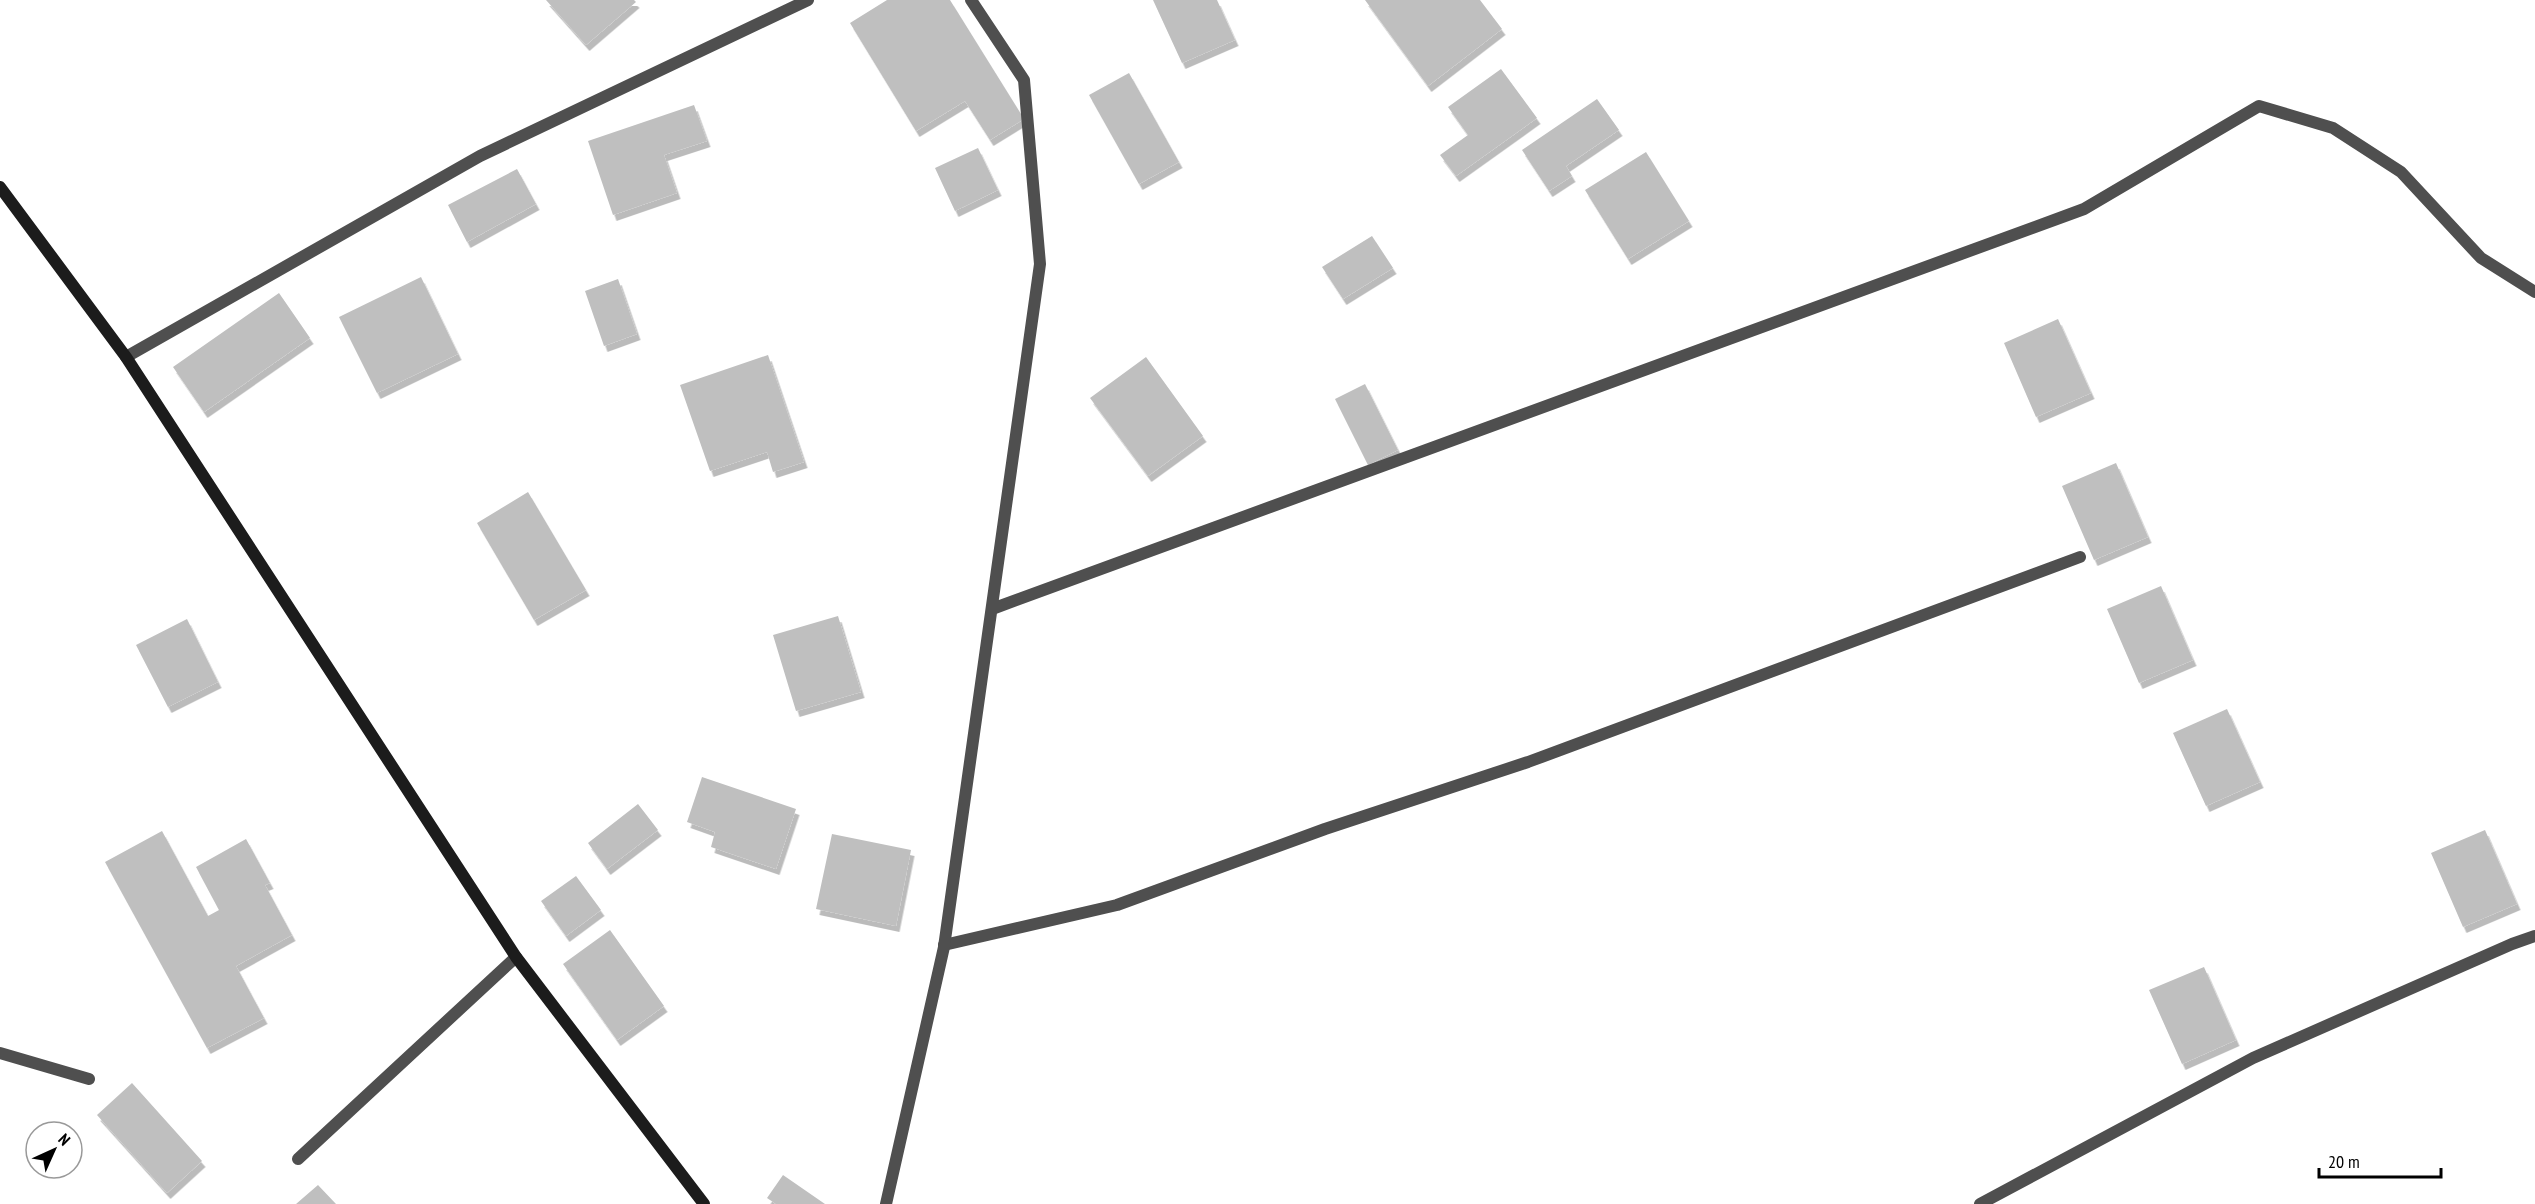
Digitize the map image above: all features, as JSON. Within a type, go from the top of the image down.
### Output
[{"type":"main road","points":[[0,188],[126,357],[516,957],[704,1204]]},
{"type":"street","points":[[126,357],[480,156],[808,0]]},
{"type":"street","points":[[886,1204],[944,945],[1040,264],[1024,80],[971,0]]},
{"type":"street","points":[[992,609],[2085,209],[2259,106],[2333,128],[2401,172],[2481,258],[2535,292]]},
{"type":"street","points":[[944,945],[1117,905],[1325,829],[1540,758],[2080,557]]},
{"type":"street","points":[[1980,1204],[2253,1058],[2535,936]]},
{"type":"street","points":[[298,1159],[516,957]]},
{"type":"street","points":[[0,1053],[89,1079]]},
{"type":"building","points":[[546,0],[634,0],[636,2],[586,45]]},
{"type":"building","points":[[887,0],[950,0],[1024,119],[990,140],[965,101],[916,131],[850,23]]},
{"type":"building","points":[[1153,0],[1217,0],[1235,40],[1182,63]]},
{"type":"building","points":[[1365,0],[1480,0],[1502,29],[1428,86]]},
{"type":"building","points":[[1501,69],[1537,118],[1456,176],[1440,155],[1468,135],[1448,107]]},
{"type":"building","points":[[1129,73],[1179,162],[1139,184],[1089,95]]},
{"type":"building","points":[[1597,99],[1619,130],[1566,166],[1572,176],[1549,191],[1522,150]]},
{"type":"building","points":[[694,105],[707,141],[664,155],[677,193],[613,215],[588,141]]},
{"type":"building","points":[[978,148],[998,190],[955,211],[935,168]]},
{"type":"building","points":[[1646,152],[1689,221],[1628,259],[1585,190]]},
{"type":"building","points":[[517,169],[536,204],[467,242],[448,205]]},
{"type":"building","points":[[1372,236],[1393,268],[1343,299],[1322,267]]},
{"type":"building","points":[[421,277],[458,354],[377,393],[339,317]]},
{"type":"building","points":[[618,279],[637,334],[604,346],[585,291]]},
{"type":"building","points":[[279,293],[310,338],[204,412],[173,367]]},
{"type":"building","points":[[2058,319],[2091,393],[2036,417],[2004,343]]},
{"type":"building","points":[[768,355],[804,462],[773,472],[767,452],[710,471],[680,385]]},
{"type":"building","points":[[1146,357],[1203,436],[1148,476],[1090,398]]},
{"type":"building","points":[[1365,384],[1398,450],[1368,465],[1335,399]]},
{"type":"building","points":[[2116,463],[2148,537],[2094,560],[2062,486]]},
{"type":"building","points":[[528,492],[586,590],[534,620],[477,523]]},
{"type":"building","points":[[2161,586],[2193,660],[2139,683],[2107,609]]},
{"type":"building","points":[[838,616],[861,692],[796,711],[773,635]]},
{"type":"building","points":[[187,619],[218,682],[168,707],[136,645]]},
{"type":"building","points":[[2227,709],[2260,782],[2206,806],[2173,733]]},
{"type":"building","points":[[702,777],[796,809],[776,869],[711,847],[715,832],[687,822]]},
{"type":"building","points":[[638,804],[658,830],[607,869],[588,843]]},
{"type":"building","points":[[2485,830],[2517,904],[2463,927],[2431,853]]},
{"type":"building","points":[[162,831],[208,916],[219,910],[196,867],[246,839],[270,883],[265,885],[292,935],[236,966],[264,1018],[207,1048],[105,862]]},
{"type":"building","points":[[832,834],[911,850],[896,926],[816,909]]},
{"type":"building","points":[[576,876],[601,910],[566,936],[541,901]]},
{"type":"building","points":[[610,930],[664,1006],[617,1040],[563,964]]},
{"type":"building","points":[[2204,967],[2236,1040],[2182,1064],[2149,990]]},
{"type":"building","points":[[132,1083],[202,1161],[167,1193],[97,1115]]},
{"type":"building","points":[[783,1175],[825,1204],[776,1204],[767,1198]]},
{"type":"building","points":[[318,1185],[336,1204],[296,1204]]}]
